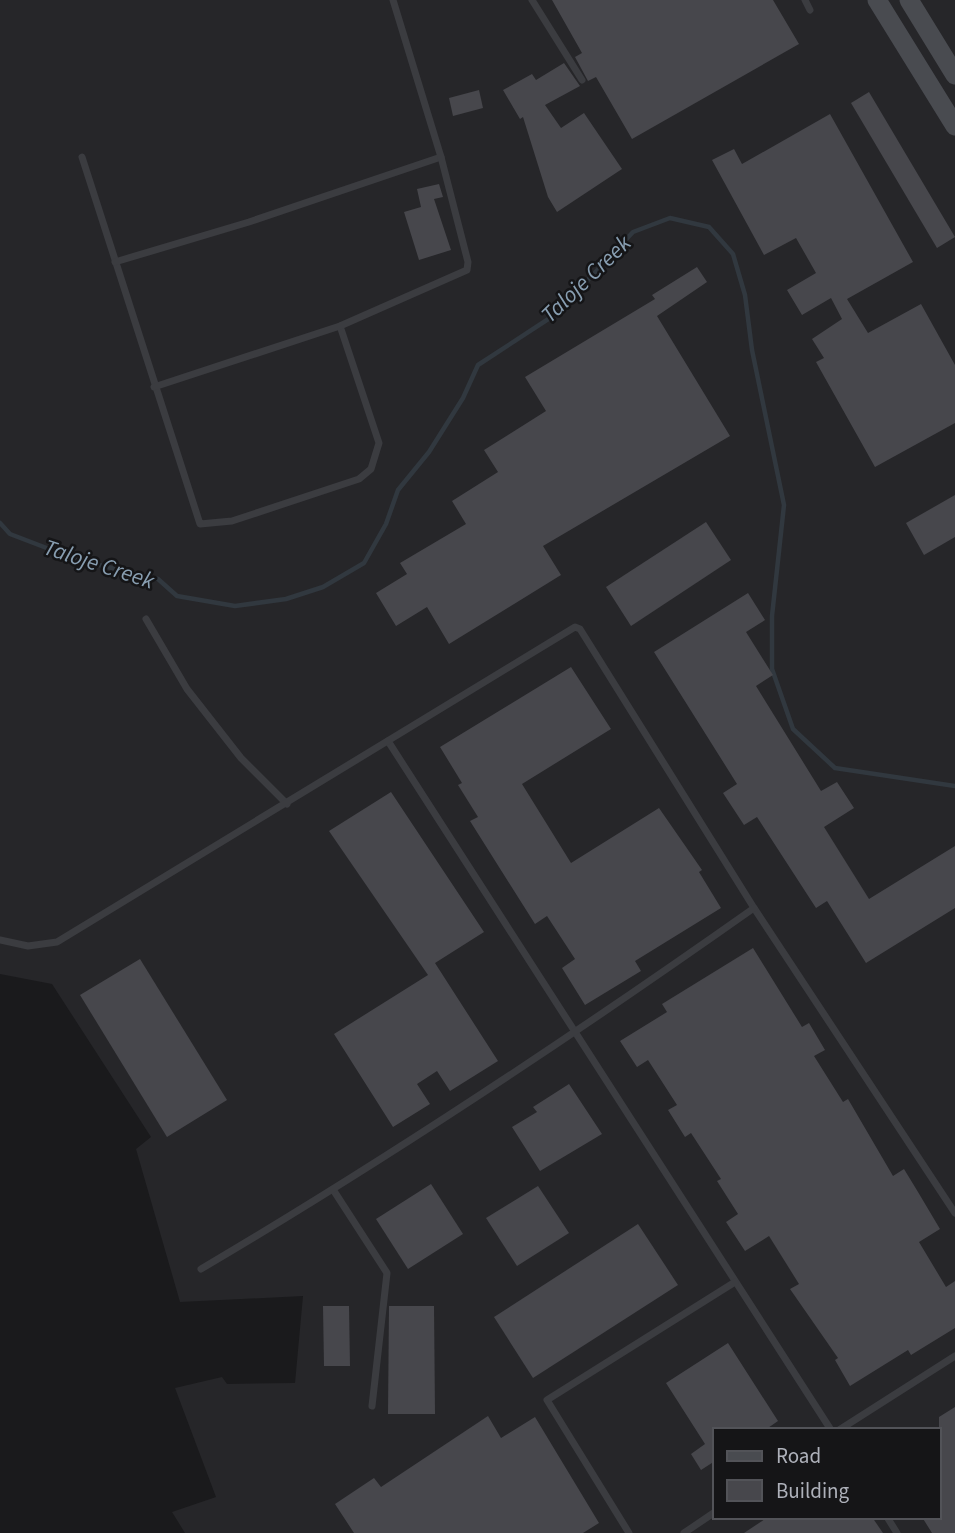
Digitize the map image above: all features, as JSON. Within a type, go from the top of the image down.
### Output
[{"type":"main road","points":[[877,0],[955,126]]},
{"type":"main road","points":[[909,0],[955,75]]},
{"type":"lane","points":[[153,387],[340,326],[467,271],[468,262],[441,158],[393,0]]},
{"type":"lane","points":[[532,0],[582,80]]},
{"type":"lane","points":[[805,0],[810,9]]},
{"type":"lane","points":[[82,158],[153,387],[198,521],[205,526],[232,521],[359,479],[371,469],[379,443],[340,326]]},
{"type":"lane","points":[[115,262],[249,222],[441,158]]},
{"type":"lane","points":[[146,618],[187,689],[242,758],[287,804]]},
{"type":"lane","points":[[0,940],[28,946],[57,942],[287,804],[569,628],[580,629],[754,908],[955,1213]]},
{"type":"lane","points":[[388,741],[830,1428]]},
{"type":"lane","points":[[201,1269],[334,1191],[574,1034],[754,908]]},
{"type":"lane","points":[[334,1191],[387,1273],[372,1406]]},
{"type":"lane","points":[[629,1533],[547,1400],[734,1282]]},
{"type":"lane","points":[[842,1428],[955,1356]]},
{"type":"lane","points":[[684,1533],[713,1513]]},
{"type":"shaded area","points":[[0,0],[955,0],[955,1533],[185,1533],[172,1512],[216,1497],[175,1388],[222,1377],[227,1384],[295,1383],[303,1296],[180,1302],[136,1149],[151,1137],[52,984],[0,974]]},
{"type":"building","points":[[552,0],[773,0],[799,44],[632,139],[596,77],[588,81],[575,57],[582,53]]},
{"type":"building","points":[[564,63],[580,86],[545,105],[561,128],[584,113],[622,169],[557,212],[548,197],[523,117],[520,119],[503,90],[532,74],[536,80]]},
{"type":"building","points":[[479,90],[483,108],[453,116],[449,98]]},
{"type":"building","points":[[869,92],[955,237],[937,248],[851,103]]},
{"type":"building","points":[[830,114],[913,262],[847,299],[868,333],[921,304],[955,365],[955,423],[875,467],[816,362],[824,358],[812,339],[842,319],[831,298],[802,315],[787,290],[816,273],[796,238],[764,255],[712,160],[734,149],[742,164]]},
{"type":"building","points":[[439,184],[443,197],[434,199],[451,250],[419,260],[404,212],[421,207],[417,189]]},
{"type":"building","points":[[697,267],[707,282],[657,316],[730,436],[543,546],[561,575],[449,644],[427,607],[396,626],[376,593],[407,574],[400,563],[466,524],[452,501],[498,472],[484,450],[546,411],[525,377],[655,299],[652,295]]},
{"type":"building","points":[[955,495],[955,537],[924,555],[906,523]]},
{"type":"building","points":[[706,522],[731,560],[631,626],[606,587]]},
{"type":"building","points":[[748,593],[765,620],[746,632],[773,675],[756,686],[821,791],[837,782],[854,808],[824,827],[869,899],[955,846],[955,908],[866,963],[827,901],[816,908],[757,817],[744,825],[723,793],[737,784],[654,652]]},
{"type":"building","points":[[571,667],[611,729],[522,784],[571,863],[659,808],[702,870],[699,872],[721,908],[635,961],[641,971],[585,1005],[562,968],[575,959],[547,916],[535,924],[470,821],[478,817],[458,785],[462,783],[440,747]]},
{"type":"building","points":[[391,792],[484,932],[435,963],[498,1061],[450,1091],[437,1071],[417,1084],[430,1104],[393,1127],[334,1034],[428,975],[329,831]]},
{"type":"building","points":[[753,948],[802,1027],[809,1023],[825,1050],[814,1056],[843,1102],[848,1099],[893,1176],[904,1169],[918,1192],[940,1229],[919,1242],[946,1287],[955,1281],[955,1328],[911,1355],[908,1350],[850,1386],[835,1360],[838,1358],[790,1289],[799,1284],[769,1236],[745,1251],[726,1222],[738,1214],[717,1181],[721,1179],[691,1133],[685,1137],[668,1110],[677,1105],[648,1060],[637,1067],[620,1041],[667,1012],[662,1004]]},
{"type":"building","points":[[140,959],[227,1100],[167,1137],[80,995]]},
{"type":"building","points":[[569,1084],[602,1134],[540,1171],[512,1127],[537,1112],[533,1107]]},
{"type":"building","points":[[431,1184],[463,1234],[408,1269],[376,1219]]},
{"type":"building","points":[[538,1186],[569,1233],[517,1266],[486,1218]]},
{"type":"building","points":[[638,1224],[678,1285],[533,1378],[494,1317]]},
{"type":"building","points":[[323,1306],[349,1306],[350,1366],[324,1366]]},
{"type":"building","points":[[389,1306],[434,1306],[435,1414],[388,1414]]},
{"type":"building","points":[[728,1343],[778,1421],[768,1428],[713,1428],[713,1462],[701,1470],[691,1454],[705,1444],[666,1383]]},
{"type":"building","points":[[955,1407],[955,1533],[932,1533],[923,1519],[941,1519],[939,1417]]},
{"type":"building","points":[[488,1416],[501,1438],[535,1417],[599,1523],[583,1533],[354,1533],[335,1504],[374,1478],[381,1487]]},
{"type":"building","points":[[765,1519],[873,1519],[883,1533],[744,1533]]},
{"type":"waterway","name":"Taloje Creek","points":[[0,523],[10,534],[78,560],[158,579],[177,596],[235,606],[286,599],[323,587],[364,563],[386,524],[398,490],[429,452],[463,398],[478,365],[556,314],[633,232],[670,218],[709,227],[733,254],[745,295],[752,350],[784,505],[772,616],[772,669],[793,729],[835,768],[955,786]]}]
